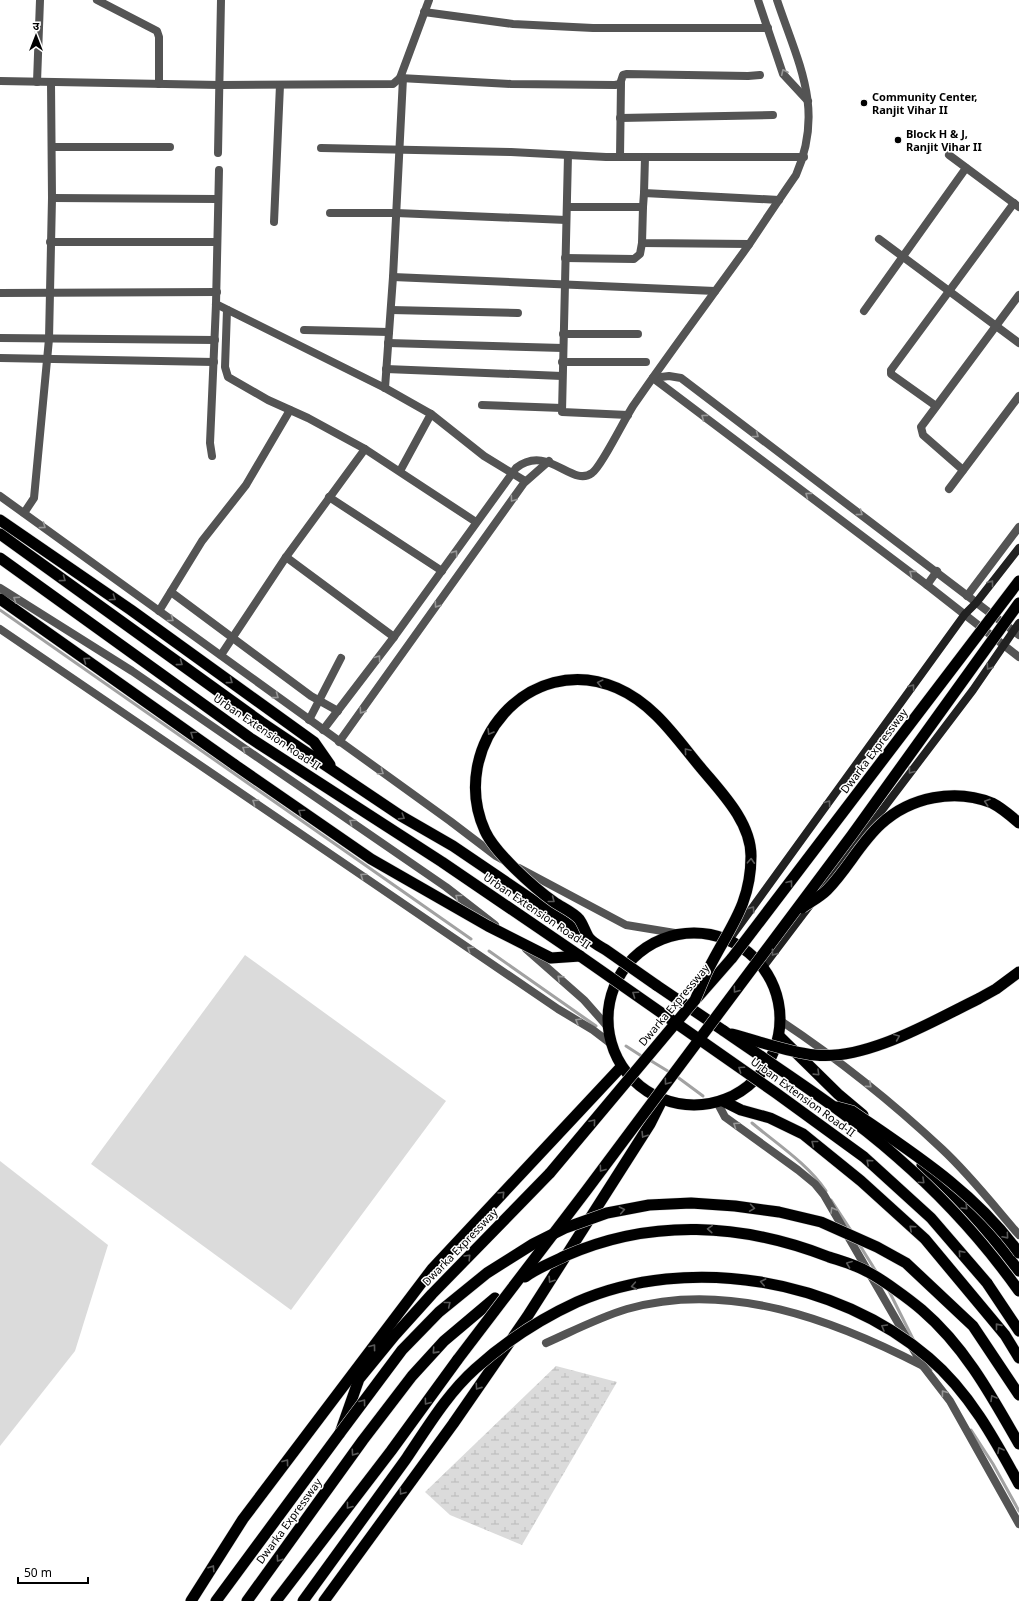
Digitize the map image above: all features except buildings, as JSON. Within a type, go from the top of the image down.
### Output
[{"type":"highway","points":[[0,520],[131,610],[314,742],[334,771]]},
{"type":"highway","name":"Urban Extension Road-II","points":[[0,534],[261,722],[401,816],[453,846],[831,1105],[897,1157],[948,1205],[999,1264],[1019,1291]]},
{"type":"highway","name":"Urban Extension Road-II","points":[[0,558],[250,738],[442,862],[580,956],[770,1088],[864,1157],[931,1218],[987,1282],[1019,1331]]},
{"type":"highway","name":"Dwarka Expressway","points":[[340,1433],[359,1379],[432,1294],[550,1173],[732,958],[1019,581]]},
{"type":"highway","points":[[0,599],[371,859],[488,926],[551,958],[580,956]]},
{"type":"highway","points":[[276,1601],[793,914],[1019,603]]},
{"type":"highway","points":[[590,939],[579,918],[552,900],[508,862],[486,833],[478,811],[475,788],[476,769],[480,752],[497,720],[510,706],[526,694],[546,685],[570,680],[594,682],[615,687],[636,698],[652,710],[727,800],[744,828],[751,853],[746,895],[734,925],[709,967],[696,1000]]},
{"type":"highway","points":[[793,914],[826,891],[880,825],[898,811],[914,803],[933,798],[956,795],[975,798],[993,804],[1019,823]]},
{"type":"highway","points":[[681,934],[705,934],[729,940],[748,952],[763,967],[773,984],[779,1002],[781,1021],[779,1036],[772,1058],[759,1076],[742,1091],[720,1102],[703,1106],[682,1105],[662,1100],[639,1087],[621,1067],[610,1043],[607,1026],[607,1007],[613,988],[622,970],[636,954],[657,941],[681,934]]},
{"type":"highway","points":[[724,1031],[786,1050],[816,1055],[838,1055],[880,1044],[978,1000],[1019,972]]},
{"type":"highway","points":[[779,1036],[838,1094],[927,1169],[980,1224],[1019,1271]]},
{"type":"highway","points":[[191,1601],[243,1519],[432,1269],[621,1067]]},
{"type":"highway","points":[[324,1601],[453,1424],[527,1317],[650,1124],[662,1100]]},
{"type":"highway","points":[[720,1102],[741,1110],[770,1118],[803,1134],[861,1181],[925,1239],[1005,1335],[1019,1358]]},
{"type":"highway","points":[[831,1105],[852,1111],[930,1165],[978,1205],[1019,1253]]},
{"type":"highway","name":"Dwarka Expressway","points":[[216,1601],[402,1350],[439,1312],[487,1273],[533,1244],[565,1228],[607,1214],[649,1205],[699,1204],[735,1206],[779,1212],[820,1222],[877,1247],[906,1263],[973,1326],[1019,1396]]},
{"type":"highway","name":"Dwarka Expressway","points":[[247,1601],[363,1440],[412,1376],[444,1341],[495,1298],[536,1269],[576,1251],[612,1238],[692,1228],[732,1231],[774,1239],[814,1251],[868,1272],[922,1310],[953,1340],[976,1370],[1019,1444]]},
{"type":"highway","points":[[304,1601],[445,1402],[474,1370],[540,1321],[579,1302],[621,1288],[663,1280],[707,1277],[755,1280],[802,1291],[837,1303],[869,1318],[903,1338],[930,1359],[955,1384],[982,1417],[1019,1484]]},
{"type":"main road","points":[[729,940],[965,614],[976,603],[1019,548]]},
{"type":"main road","points":[[763,967],[973,690],[1004,646],[1016,633],[1019,623]]},
{"type":"street","points":[[37,82],[40,0]]},
{"type":"street","points":[[97,0],[157,31],[159,37],[159,84]]},
{"type":"street","points":[[218,152],[221,0]]},
{"type":"street","points":[[385,388],[393,277],[400,149],[402,78],[429,0]]},
{"type":"street","points":[[758,0],[783,74],[808,101]]},
{"type":"street","points":[[322,730],[394,637],[511,474],[526,462],[549,461],[577,476],[588,476],[598,466],[628,414],[749,244],[796,175],[804,157],[809,135],[808,101],[798,59],[778,0]]},
{"type":"street","points":[[424,12],[513,24],[592,28],[768,28]]},
{"type":"street","points":[[620,157],[621,83],[623,75],[760,75]]},
{"type":"street","points":[[0,82],[220,85],[386,85],[396,82],[402,78],[511,84],[615,85],[621,83]]},
{"type":"street","points":[[24,513],[34,498],[46,358],[49,339],[52,198],[52,83]]},
{"type":"street","points":[[274,222],[280,85]]},
{"type":"street","points":[[620,118],[773,116]]},
{"type":"street","points":[[52,147],[170,147]]},
{"type":"street","points":[[321,148],[400,149],[620,157],[804,157]]},
{"type":"street","points":[[568,155],[562,412],[628,414]]},
{"type":"street","points":[[936,406],[891,374],[891,370],[1017,205],[948,155]]},
{"type":"street","points":[[565,258],[634,259],[640,254],[642,243],[645,157]]},
{"type":"street","points":[[864,311],[966,168]]},
{"type":"street","points":[[212,456],[210,443],[217,292],[219,170]]},
{"type":"street","points":[[644,193],[779,200]]},
{"type":"street","points":[[52,198],[218,200]]},
{"type":"street","points":[[567,207],[643,207]]},
{"type":"street","points":[[330,213],[396,213],[566,220]]},
{"type":"street","points":[[879,239],[1019,343]]},
{"type":"street","points":[[50,242],[217,242]]},
{"type":"street","points":[[642,243],[749,244]]},
{"type":"street","points":[[393,277],[715,291]]},
{"type":"street","points":[[0,293],[217,292]]},
{"type":"street","points":[[963,470],[921,432],[922,424],[1019,295]]},
{"type":"street","points":[[216,304],[385,388],[431,414],[484,456],[511,474],[525,481]]},
{"type":"street","points":[[227,310],[225,367],[228,377],[365,448],[476,522]]},
{"type":"street","points":[[390,310],[518,313]]},
{"type":"street","points":[[304,330],[389,332]]},
{"type":"street","points":[[563,334],[638,334]]},
{"type":"street","points":[[0,338],[215,340]]},
{"type":"street","points":[[388,343],[563,348]]},
{"type":"street","points":[[0,358],[214,362]]},
{"type":"street","points":[[562,362],[646,362]]},
{"type":"street","points":[[386,369],[562,376]]},
{"type":"street","points":[[653,378],[670,376],[681,378],[937,571],[1016,633]]},
{"type":"street","points":[[653,378],[927,585],[1019,657]]},
{"type":"street","points":[[949,489],[1019,396]]},
{"type":"street","points":[[482,405],[562,408]]},
{"type":"street","points":[[160,611],[202,541],[246,485],[290,410]]},
{"type":"street","points":[[400,471],[431,414]]},
{"type":"street","points":[[221,655],[286,558],[365,448]]},
{"type":"street","points":[[339,742],[525,481],[549,461]]},
{"type":"street","points":[[0,496],[450,821],[496,856],[626,925],[681,934]]},
{"type":"street","points":[[329,497],[442,571]]},
{"type":"street","points":[[967,596],[1019,527]]},
{"type":"street","points":[[286,558],[394,637]]},
{"type":"street","points":[[927,585],[937,571]]},
{"type":"street","points":[[0,588],[132,671],[446,887],[541,961],[584,1000],[607,1026]]},
{"type":"street","points":[[171,592],[319,702],[338,711]]},
{"type":"street","points":[[0,629],[610,1043]]},
{"type":"street","points":[[309,720],[341,658]]},
{"type":"street","points":[[781,1021],[816,1044],[865,1082],[943,1150],[1019,1234]]},
{"type":"street","points":[[720,1102],[725,1117],[798,1170],[815,1184],[824,1195],[923,1366],[950,1401],[1019,1524]]},
{"type":"street","points":[[546,1342],[627,1309],[666,1302],[707,1300],[751,1303],[797,1313],[840,1327],[923,1366]]},
{"type":"green space","points":[[245,955],[446,1101],[291,1310],[91,1164]]},
{"type":"green space","points":[[0,1161],[108,1245],[75,1351],[0,1446]]},
{"type":"green space","points":[[556,1366],[617,1382],[522,1545],[450,1515],[425,1492]]},
{"type":"waterway","points":[[0,610],[471,939]]},
{"type":"waterway","points":[[489,951],[596,1026]]},
{"type":"waterway","points":[[626,1046],[643,1057]]},
{"type":"waterway","points":[[648,1059],[671,1073]]},
{"type":"waterway","points":[[676,1076],[703,1096]]},
{"type":"waterway","points":[[752,1123],[801,1163],[819,1181],[826,1191]]},
{"type":"waterway","points":[[831,1200],[852,1232]]},
{"type":"waterway","points":[[859,1244],[877,1273]]},
{"type":"waterway","points":[[888,1289],[914,1341]]},
{"type":"waterway","points":[[924,1360],[931,1370]]},
{"type":"waterway","points":[[971,1430],[993,1464],[1019,1511]]},
{"type":"place","name":"Community Center, Ranjit Vihar II","points":[[864,103]]},
{"type":"place","name":"Block H & J, Ranjit Vihar II","points":[[898,140]]}]
